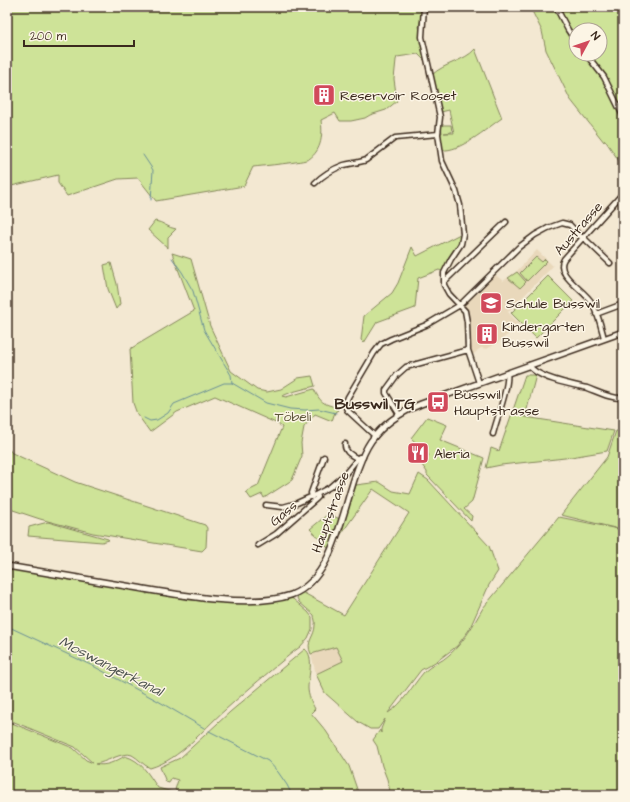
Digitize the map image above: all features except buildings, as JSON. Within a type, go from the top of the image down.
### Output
[{"type":"street","points":[[424,7],[422,37],[440,117],[438,134],[443,165],[456,191],[460,205],[463,234],[461,244],[444,273],[445,288],[448,294],[465,310],[468,350],[479,383]]},
{"type":"street","points":[[556,7],[568,30]]},
{"type":"street","points":[[592,62],[604,77],[623,116]]},
{"type":"street","points":[[315,183],[324,174],[345,165],[366,160],[395,138],[438,134]]},
{"type":"street","name":"Austrasse","points":[[604,338],[590,300],[563,273],[561,266],[564,259],[623,193]]},
{"type":"street","points":[[444,281],[506,222]]},
{"type":"street","points":[[375,436],[347,410],[345,405],[348,397],[377,349],[385,341],[426,325],[460,305],[519,247],[535,235],[562,223],[567,223],[570,225],[610,263]]},
{"type":"street","points":[[596,314],[623,304]]},
{"type":"street","name":"Hauptstrasse","points":[[7,566],[198,597],[248,600],[286,596],[297,592],[308,584],[318,572],[325,560],[338,531],[360,458],[375,436],[384,426],[399,414],[416,406],[623,332]]},
{"type":"street","points":[[399,414],[386,393],[390,384],[400,371],[412,365],[468,350]]},
{"type":"street","points":[[529,365],[533,370],[553,379],[609,396],[623,398]]},
{"type":"street","points":[[493,434],[506,387],[508,376],[507,373]]},
{"type":"street","points":[[266,505],[283,507],[312,497],[326,490],[360,458],[347,452],[345,449],[345,444]]},
{"type":"street","points":[[312,497],[311,493],[324,457]]},
{"type":"street","name":"Gass","points":[[258,544],[282,528],[316,499],[318,494]]},
{"type":"shaded area","name":"Schule Busswil","points":[[537,250],[553,266],[508,312],[520,325],[497,343],[487,349],[481,348],[473,355],[471,350],[469,325],[464,305],[465,302],[493,273],[503,281],[516,272]]},
{"type":"shaded area","points":[[336,647],[343,661],[316,674],[311,654]]},
{"type":"green space","points":[[7,7],[422,7],[422,15],[419,26],[425,61],[418,54],[397,57],[394,79],[397,101],[386,110],[365,118],[351,121],[340,121],[335,113],[321,120],[321,141],[317,151],[309,159],[253,167],[244,186],[156,201],[138,178],[118,179],[67,196],[58,183],[58,175],[7,187]]},
{"type":"green space","points":[[529,7],[553,7],[568,33],[568,62],[589,62],[603,79],[623,121],[623,164],[619,161],[605,140],[604,142],[570,99],[546,50],[542,31]]},
{"type":"green space","points":[[570,7],[623,7],[623,113],[594,62],[608,62],[608,22],[568,22],[568,25],[562,12],[563,9]]},
{"type":"green space","points":[[475,49],[502,118],[465,144],[449,150],[442,150],[440,133],[442,133],[441,125],[451,125],[452,132],[444,133],[454,133],[449,110],[441,112],[432,75],[471,53]]},
{"type":"green space","points":[[155,221],[176,229],[168,237],[168,248],[148,230]]},
{"type":"green space","points":[[462,233],[443,272],[439,270],[418,278],[415,308],[377,322],[364,343],[361,340],[364,316],[392,293],[398,283],[412,247],[417,256]]},
{"type":"green space","name":"Töbeli","points":[[172,253],[191,259],[210,326],[231,371],[257,390],[267,392],[281,389],[298,378],[312,376],[315,386],[282,396],[286,397],[314,389],[322,402],[336,407],[338,410],[335,412],[332,421],[315,414],[304,427],[301,443],[302,456],[292,480],[264,498],[262,494],[251,499],[246,492],[258,486],[282,427],[278,424],[215,396],[177,412],[150,432],[137,414],[133,403],[130,349],[194,311]]},
{"type":"green space","points":[[536,257],[542,262],[545,259],[547,261],[527,281],[520,273]]},
{"type":"green space","points":[[111,263],[117,284],[120,304],[116,309],[108,289],[104,265]]},
{"type":"green space","points":[[517,272],[526,282],[520,288],[508,278]]},
{"type":"green space","points":[[548,276],[573,301],[536,338],[511,313]]},
{"type":"green space","points":[[525,375],[536,375],[525,417],[614,431],[607,451],[486,468],[491,448],[499,451]]},
{"type":"green space","points":[[427,417],[447,425],[440,440],[484,458],[472,502],[464,509],[472,516],[471,521],[427,475],[427,472],[422,465],[429,455],[411,438]]},
{"type":"green space","points":[[616,431],[623,432],[623,530],[561,515],[607,457]]},
{"type":"green space","points":[[7,447],[12,453],[75,482],[205,525],[207,528],[206,547],[202,551],[93,533],[40,519],[7,508]]},
{"type":"green space","points":[[419,474],[428,480],[489,546],[498,571],[489,585],[469,630],[457,646],[437,661],[421,670],[388,713],[403,700],[424,672],[455,650],[468,633],[483,608],[559,517],[623,530],[623,795],[419,795],[417,792],[411,795],[391,795],[377,746],[373,740],[380,730],[381,733],[385,719],[378,729],[370,729],[358,722],[325,693],[316,674],[343,661],[336,647],[311,654],[309,646],[315,629],[314,615],[299,602],[297,598],[302,592],[344,615],[409,513],[373,489],[337,540],[356,485],[379,482],[393,491],[410,494]]},
{"type":"green space","points":[[328,514],[340,519],[329,549],[310,529]]},
{"type":"green space","points":[[48,522],[109,540],[102,542],[28,536],[29,527]]},
{"type":"green space","points":[[7,568],[145,591],[147,592],[146,594],[152,593],[235,602],[274,602],[290,598],[293,599],[312,617],[312,629],[308,638],[300,647],[250,688],[216,718],[190,744],[171,758],[150,768],[134,756],[128,754],[95,764],[107,764],[125,756],[131,758],[148,773],[158,788],[183,795],[7,795],[7,721],[73,748],[86,760],[93,763],[75,747],[7,719]]},
{"type":"green space","points":[[305,649],[310,657],[308,691],[315,709],[311,713],[326,731],[349,766],[359,795],[190,795],[175,790],[178,780],[171,778],[169,783],[166,782],[160,767],[180,758],[230,712]]},
{"type":"waterway","points":[[143,155],[153,170],[151,200]]},
{"type":"waterway","points":[[172,258],[193,291],[204,330],[231,375],[232,383],[266,403],[290,409],[319,409],[336,413]]},
{"type":"waterway","points":[[144,418],[150,421],[157,420],[168,413],[174,404],[224,383],[232,383]]},
{"type":"waterway","name":"Moswangerkanal","points":[[7,626],[95,667],[204,728]]},
{"type":"waterway","name":"Moswangerkanal","points":[[209,731],[268,761],[278,772],[292,795]]},
{"type":"place","name":"Reservoir Rooset","points":[[324,95]]},
{"type":"place","name":"Schule Busswil","points":[[491,303]]},
{"type":"place","name":"Kindergarten Busswil","points":[[487,334]]},
{"type":"place","name":"Busswil Hauptstrasse","points":[[438,402]]},
{"type":"place","name":"Aleria","points":[[418,453]]},
{"type":"district","name":"Busswil TG","points":[[375,403]]}]
